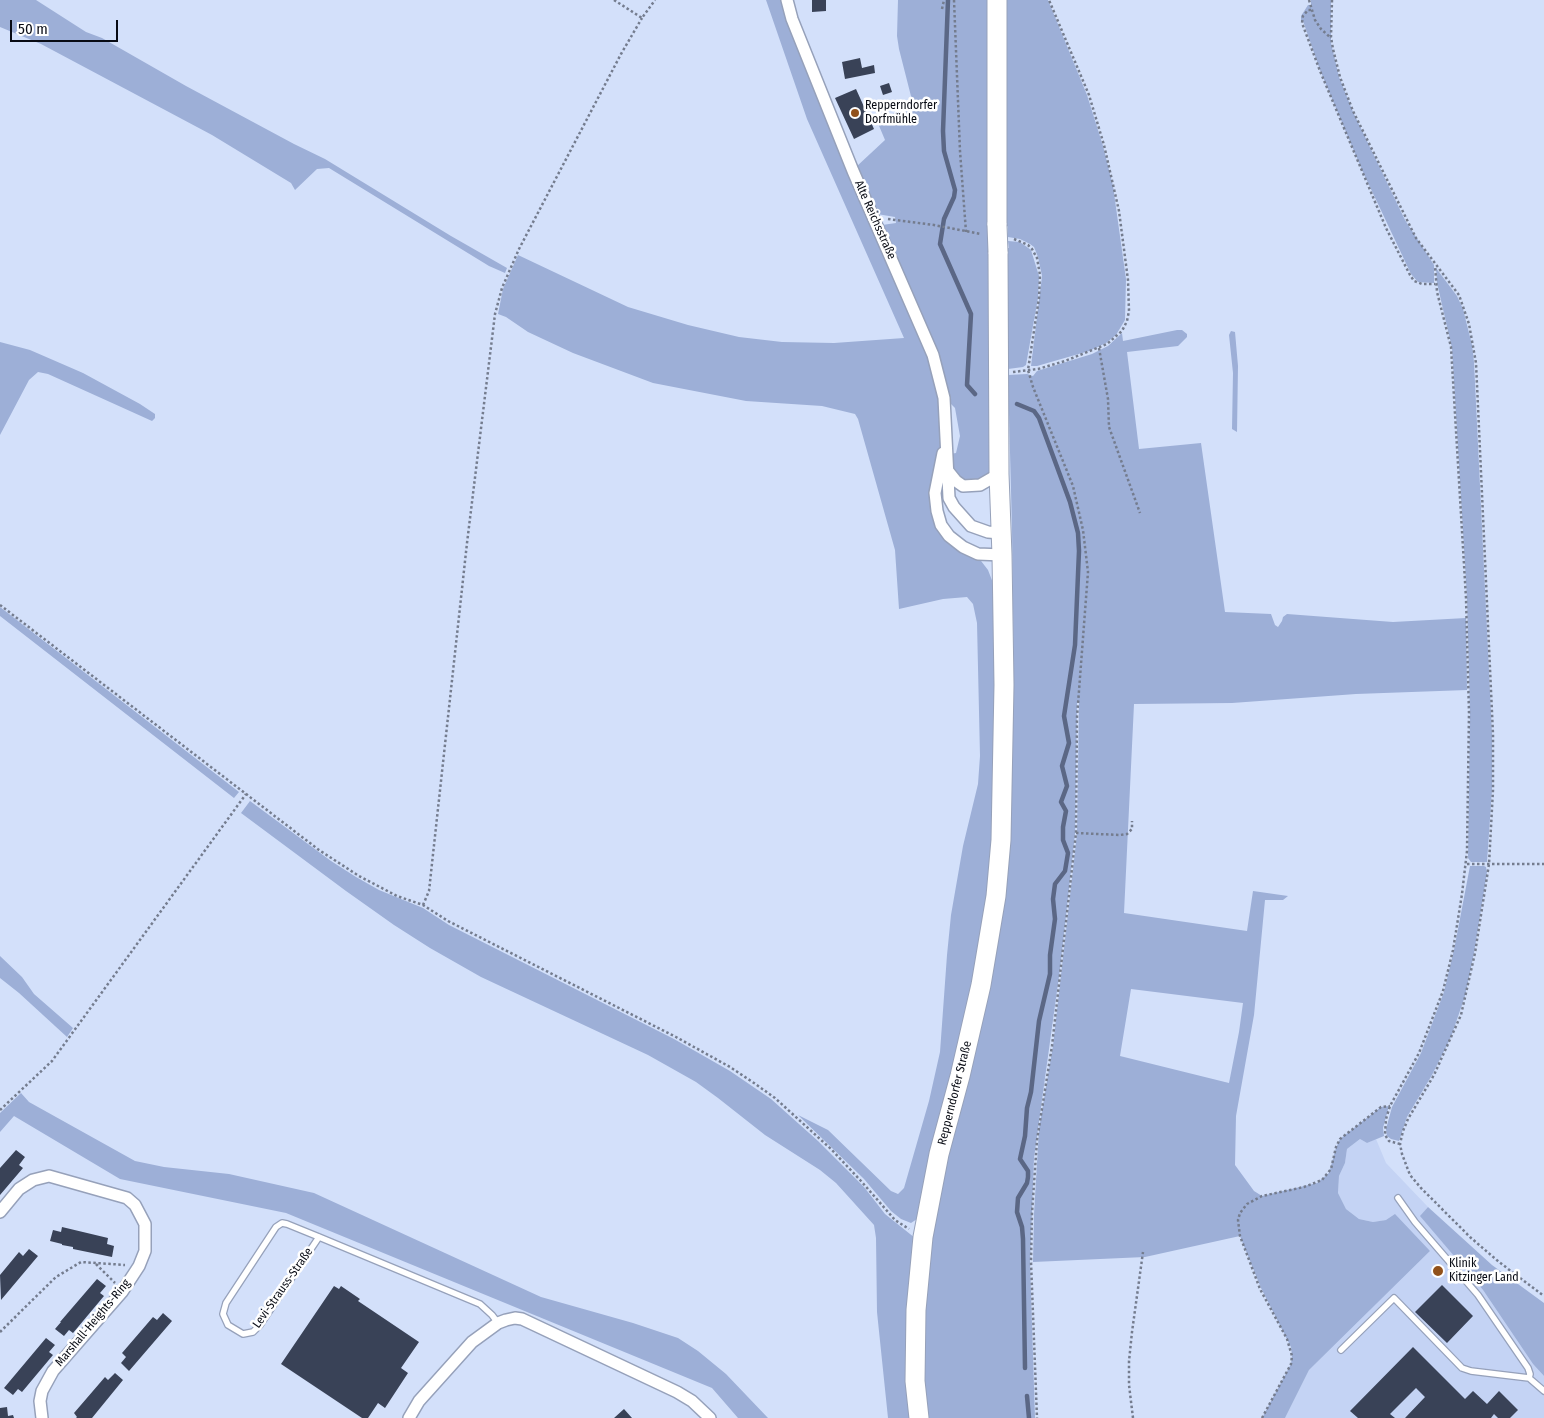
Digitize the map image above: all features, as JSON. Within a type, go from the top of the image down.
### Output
[{"type":"main road","name":"Repperndorfer Straße","points":[[919,1418],[915,1381],[916,1310],[923,1237],[939,1154],[960,1076],[989,943],[996,896],[1001,840],[1004,768],[1002,555],[999,474],[998,252],[991,230],[997,0]]},
{"type":"street","name":"Alte Reichsstraße","points":[[787,0],[792,19],[838,133],[935,362],[944,398],[949,498],[960,515],[971,526],[988,532],[1001,533]]},
{"type":"street","name":"Alte Reichsstraße","points":[[945,444],[935,493],[941,525],[949,536],[963,547],[978,554],[1002,555]]},
{"type":"street","points":[[948,470],[956,481],[963,486],[980,485],[999,474]]},
{"type":"street","name":"Marshall-Heights-Ring","points":[[0,1212],[18,1189],[33,1180],[49,1176],[127,1198],[135,1205],[145,1224],[145,1251],[139,1266],[122,1292],[53,1371],[42,1391],[40,1401],[42,1418]]},
{"type":"street","points":[[408,1418],[419,1401],[472,1342],[498,1323],[506,1320],[522,1319],[677,1392],[692,1401],[710,1418]]},
{"type":"lane","points":[[1398,1198],[1415,1222],[1478,1294],[1528,1368],[1530,1378]]},
{"type":"lane","name":"Levi-Strauss-Straße","points":[[318,1237],[260,1325],[253,1332],[243,1334],[228,1325],[224,1314],[226,1303],[276,1227],[282,1223],[287,1224],[480,1304],[498,1323]]},
{"type":"lane","points":[[1341,1350],[1394,1298],[1462,1368],[1471,1371],[1530,1378],[1544,1391]]},
{"type":"path","points":[[614,0],[642,18]]},
{"type":"path","points":[[423,905],[429,891],[467,543],[495,314],[502,288],[519,249],[621,54],[655,0]]},
{"type":"path","points":[[942,9],[944,0]]},
{"type":"path","points":[[954,0],[960,151],[966,232]]},
{"type":"path","points":[[1028,370],[1065,361],[1098,348],[1112,340],[1122,331],[1129,311],[1128,280],[1119,211],[1097,118],[1049,0]]},
{"type":"path","points":[[1309,0],[1315,20],[1331,38]]},
{"type":"path","points":[[1332,0],[1331,38],[1340,78],[1353,111],[1416,238],[1458,295],[1464,308],[1474,345],[1476,363],[1494,734],[1489,864],[1475,953],[1461,1015],[1434,1075],[1408,1119],[1400,1144],[1406,1168],[1421,1188],[1470,1237],[1544,1296]]},
{"type":"path","points":[[1312,10],[1308,10],[1303,16],[1302,23],[1320,71],[1386,228],[1414,281],[1422,284],[1436,284]]},
{"type":"path","points":[[874,217],[934,225],[966,232],[991,230]]},
{"type":"path","points":[[1013,239],[1020,240],[1032,249],[1037,258],[1040,275],[1028,370],[1032,387],[1072,486],[1084,530],[1086,553],[1086,596],[1077,717],[1076,833],[1052,1046],[1040,1115],[1035,1167],[1031,1262],[1037,1418]]},
{"type":"path","points":[[1400,1144],[1389,1141],[1385,1135],[1386,1119],[1390,1106],[1419,1053],[1443,991],[1453,950],[1466,864],[1469,713],[1466,598],[1451,347],[1436,284],[1435,265]]},
{"type":"path","points":[[1098,348],[1108,399],[1109,427],[1140,513]]},
{"type":"path","points":[[0,605],[319,850],[359,876],[397,896],[423,905],[448,921],[676,1037],[754,1082],[831,1149],[895,1220],[923,1237]]},
{"type":"path","points":[[0,1110],[52,1061],[246,794]]},
{"type":"path","points":[[1076,833],[1127,834],[1132,828],[1132,821]]},
{"type":"path","points":[[1466,864],[1544,864]]},
{"type":"path","points":[[1262,1418],[1291,1364],[1292,1356],[1287,1339],[1260,1289],[1240,1236],[1238,1220],[1240,1213],[1247,1204],[1262,1196],[1304,1187],[1322,1180],[1331,1169],[1340,1139],[1381,1107],[1390,1106]]},
{"type":"path","points":[[1133,1418],[1129,1385],[1129,1362],[1143,1252]]},
{"type":"path","points":[[0,1332],[56,1277],[81,1262],[139,1266]]},
{"type":"path","points":[[96,1264],[122,1292]]},
{"type":"shaded area","points":[[0,0],[36,0],[86,32],[102,38],[186,86],[325,159],[507,268],[505,273],[489,266],[329,168],[317,169],[295,190],[291,183],[212,135],[41,44],[0,27]]},
{"type":"shaded area","points":[[766,0],[783,0],[929,357],[940,400],[941,442],[931,495],[933,512],[978,557],[988,570],[993,583],[995,598],[996,798],[989,911],[917,1219],[911,1223],[901,1219],[891,1211],[864,1179],[798,1115],[828,1130],[891,1191],[898,1194],[904,1188],[929,1101],[940,1052],[951,915],[963,846],[978,784],[980,756],[977,623],[973,604],[967,597],[943,599],[899,609],[895,550],[855,414],[822,406],[746,401],[653,383],[573,353],[528,332],[506,317],[498,314],[503,289],[518,255],[628,307],[688,325],[739,337],[782,342],[834,343],[904,338],[807,119]]},
{"type":"shaded area","points":[[898,0],[992,0],[988,227],[988,248],[991,248],[991,470],[988,476],[979,482],[964,482],[951,468],[950,454],[956,453],[960,436],[955,408],[947,400],[882,225],[896,223],[895,217],[877,214],[856,167],[885,140],[877,121],[913,104],[897,36]]},
{"type":"shaded area","points":[[1000,0],[1048,0],[1087,95],[1103,146],[1113,186],[1126,279],[1125,320],[1116,335],[1106,343],[1089,351],[1037,366],[1031,366],[1042,276],[1038,257],[1034,247],[1020,239],[1008,237],[1008,226],[1001,226]]},
{"type":"shaded area","points":[[1311,0],[1331,0],[1331,43],[1339,77],[1353,112],[1405,220],[1434,265],[1434,283],[1418,282],[1411,274],[1362,170],[1320,70],[1303,21],[1301,21],[1301,16],[1308,5],[1311,5]]},
{"type":"shaded area","points":[[1008,241],[1020,242],[1031,250],[1039,276],[1038,298],[1026,365],[1008,369],[1005,248],[1009,248]]},
{"type":"shaded area","points":[[1436,268],[1457,296],[1463,309],[1474,362],[1492,734],[1492,790],[1487,862],[1471,862],[1468,858],[1470,712],[1467,598],[1452,348],[1437,283]]},
{"type":"shaded area","points":[[1177,330],[1182,330],[1187,334],[1187,337],[1178,346],[1127,352],[1139,449],[1201,443],[1225,612],[1271,614],[1275,625],[1278,627],[1283,617],[1287,614],[1393,622],[1466,618],[1467,690],[1356,694],[1232,703],[1134,704],[1124,913],[1247,931],[1253,891],[1288,896],[1283,900],[1265,900],[1254,1015],[1236,1116],[1235,1165],[1254,1191],[1262,1196],[1317,1183],[1329,1173],[1340,1139],[1381,1107],[1389,1106],[1383,1128],[1384,1136],[1367,1143],[1360,1139],[1347,1149],[1345,1163],[1339,1176],[1338,1193],[1346,1209],[1359,1219],[1373,1222],[1386,1220],[1395,1214],[1430,1251],[1309,1370],[1285,1418],[1262,1418],[1291,1364],[1291,1347],[1261,1288],[1240,1236],[1145,1257],[1033,1262],[1039,1129],[1053,1046],[1077,834],[1079,703],[1077,703],[1075,834],[1060,969],[1034,1158],[1030,1262],[1035,1418],[926,1418],[923,1376],[926,1270],[1009,841],[1014,687],[1008,375],[1027,374],[1033,376],[1037,371],[1092,354],[1108,346],[1122,333],[1123,341]],"holes":[[[1131,989],[1243,1003],[1229,1083],[1120,1056]]]},
{"type":"shaded area","points":[[1231,331],[1235,332],[1238,366],[1237,432],[1232,429],[1233,373],[1229,335]]},
{"type":"shaded area","points":[[0,342],[30,350],[83,373],[140,404],[155,414],[155,418],[152,421],[48,374],[38,372],[29,380],[0,435]]},
{"type":"shaded area","points":[[0,607],[239,792],[234,798],[0,616]]},
{"type":"shaded area","points":[[250,801],[331,861],[379,890],[423,908],[449,925],[674,1039],[730,1071],[771,1099],[818,1141],[864,1187],[885,1214],[915,1238],[914,1418],[888,1418],[877,1312],[876,1238],[874,1225],[836,1183],[820,1170],[765,1135],[696,1082],[648,1055],[481,977],[394,925],[241,813]]},
{"type":"shaded area","points":[[1470,866],[1484,866],[1487,872],[1465,996],[1451,1037],[1432,1075],[1407,1117],[1399,1141],[1391,1139],[1387,1136],[1386,1129],[1392,1107],[1421,1053],[1444,992]]},
{"type":"shaded area","points":[[0,956],[22,977],[34,994],[73,1028],[67,1037],[0,978]]},
{"type":"shaded area","points":[[21,1093],[29,1102],[135,1161],[164,1167],[229,1174],[314,1193],[541,1297],[678,1338],[698,1351],[726,1374],[768,1418],[738,1418],[712,1388],[286,1213],[120,1179],[14,1116],[0,1132],[0,1113]]},
{"type":"shaded area","name":"Klinik Kitzinger Land","points":[[1360,1139],[1367,1143],[1376,1139],[1386,1163],[1428,1207],[1421,1216],[1483,1290],[1533,1364],[1544,1376],[1544,1418],[1285,1418],[1309,1370],[1430,1251],[1386,1220],[1373,1222],[1359,1219],[1346,1209],[1338,1193],[1339,1176],[1345,1163],[1347,1149]]},
{"type":"shaded area","points":[[1428,1207],[1492,1265],[1544,1303],[1544,1376],[1533,1364],[1483,1290],[1420,1216]]},
{"type":"building","points":[[812,0],[826,0],[826,11],[812,12]]},
{"type":"building","points":[[860,58],[862,68],[874,65],[875,73],[845,79],[842,62]]},
{"type":"building","points":[[889,83],[892,92],[883,95],[880,86]]},
{"type":"building","name":"Repperndorfer Dorfmühle","points":[[856,89],[874,129],[854,139],[835,98]]},
{"type":"building","points":[[16,1150],[25,1157],[19,1165],[23,1168],[0,1195],[0,1168]]},
{"type":"building","points":[[62,1227],[108,1238],[107,1244],[114,1246],[112,1257],[73,1249],[73,1247],[50,1241],[53,1230],[61,1232]]},
{"type":"building","points":[[29,1249],[38,1256],[1,1300],[0,1275],[19,1252],[23,1256]]},
{"type":"building","points":[[97,1279],[106,1286],[100,1293],[104,1296],[73,1333],[69,1330],[64,1336],[55,1329]]},
{"type":"building","points":[[1442,1285],[1473,1316],[1447,1343],[1415,1312]]},
{"type":"building","points":[[334,1286],[339,1289],[341,1286],[360,1299],[358,1301],[419,1342],[401,1368],[408,1373],[385,1408],[378,1403],[368,1418],[362,1418],[281,1364]]},
{"type":"building","points":[[163,1313],[172,1321],[129,1371],[121,1363],[126,1357],[122,1353],[153,1317],[157,1320]]},
{"type":"building","points":[[46,1338],[55,1345],[49,1352],[53,1355],[22,1392],[18,1389],[13,1395],[4,1388]]},
{"type":"building","points":[[1413,1347],[1465,1399],[1473,1391],[1487,1404],[1499,1391],[1518,1410],[1510,1418],[1498,1418],[1494,1414],[1491,1418],[1405,1418],[1425,1397],[1416,1388],[1390,1414],[1395,1418],[1358,1418],[1350,1411]]},
{"type":"building","points":[[115,1373],[123,1380],[92,1418],[76,1418],[74,1413],[105,1377],[108,1380]]},
{"type":"building","points":[[7,1407],[8,1416],[13,1415],[14,1418],[0,1418],[0,1408]]},
{"type":"building","points":[[624,1409],[632,1418],[614,1418]]},
{"type":"waterway","points":[[948,0],[943,131],[944,151],[955,190],[954,197],[944,219],[940,244],[971,314],[967,385],[975,394]]},
{"type":"waterway","points":[[1017,404],[1034,411],[1039,418],[1070,502],[1078,533],[1079,551],[1075,645],[1064,716],[1069,743],[1062,766],[1067,786],[1061,802],[1066,811],[1063,840],[1068,853],[1065,871],[1055,884],[1053,899],[1055,919],[1050,955],[1050,974],[1039,1021],[1025,1136],[1020,1159],[1028,1171],[1027,1183],[1018,1198],[1017,1212],[1022,1227],[1023,1239],[1025,1368]]},
{"type":"waterway","points":[[1027,1396],[1029,1418]]},
{"type":"place","name":"Repperndorfer Dorfmühle","points":[[855,113]]},
{"type":"place","name":"Klinik Kitzinger Land","points":[[1438,1271]]}]
